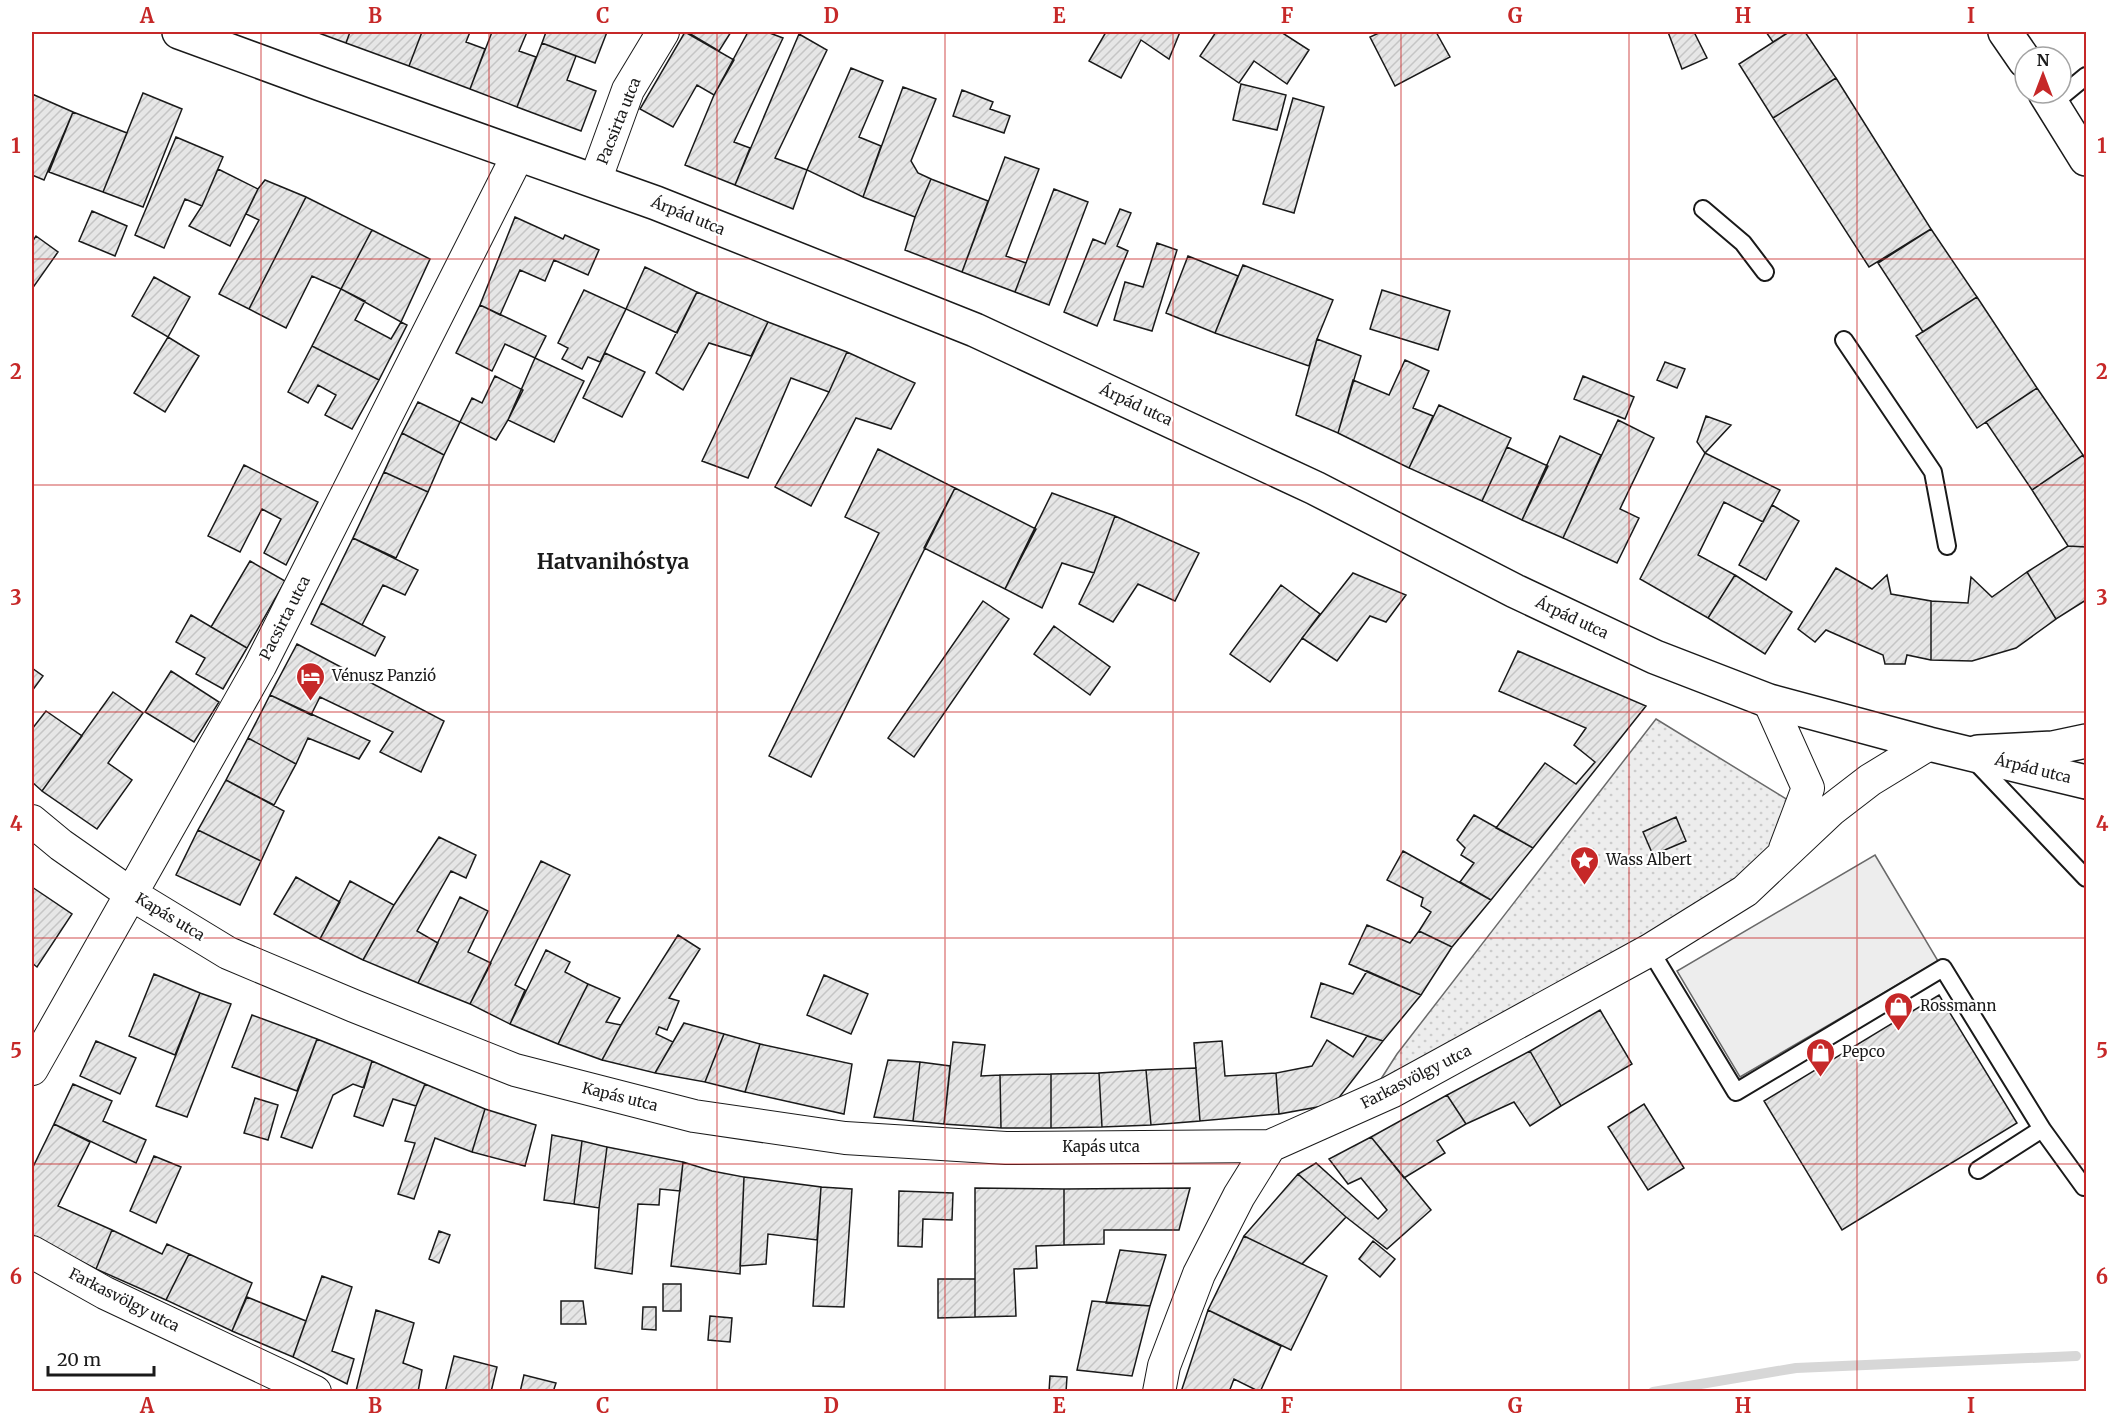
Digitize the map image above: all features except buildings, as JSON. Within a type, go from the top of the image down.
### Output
[{"type":"main road","name":"Árpád utca","points":[[179,32],[595,181],[975,330],[1315,488],[1515,591],[1645,652],[1769,701],[1929,744],[2086,782]]},
{"type":"main road","points":[[2006,32],[2015,45]]},
{"type":"main road","points":[[2053,105],[2086,159]]},
{"type":"main road","points":[[1968,752],[2053,748],[2086,741]]},
{"type":"street","name":"Pacsirta utca","points":[[595,181],[628,90],[663,32]]},
{"type":"street","name":"Pacsirta utca","points":[[32,1070],[260,666],[518,155]]},
{"type":"street","points":[[1769,701],[1808,788],[1784,854]]},
{"type":"street","name":"Farkasvölgy utca","points":[[1270,1146],[1391,1092],[1650,950],[1745,891],[1831,810],[1870,780],[1929,744]]},
{"type":"street","name":"Kapás utca","points":[[32,821],[131,894],[228,952],[354,1006],[515,1070],[694,1116],[845,1138],[1005,1148],[1270,1146]]},
{"type":"street","points":[[1160,1392],[1164,1366],[1199,1274],[1239,1196],[1270,1146]]},
{"type":"street","name":"Farkasvölgy utca","points":[[32,1252],[105,1293],[315,1392]]},
{"type":"lane","points":[[2073,84],[2086,76]]},
{"type":"lane","points":[[1703,209],[1743,243],[1766,272]]},
{"type":"lane","points":[[1844,340],[1933,472],[1947,546]]},
{"type":"lane","points":[[1968,752],[2086,878]]},
{"type":"lane","points":[[1650,950],[1736,1092],[1943,968],[2042,1129],[2086,1187]]},
{"type":"lane","points":[[1978,1170],[2042,1129]]},
{"type":"shaded area","points":[[1656,719],[1788,800],[1768,853],[1727,890],[1379,1082],[1397,1054]]},
{"type":"shaded area","points":[[1875,855],[1938,961],[1740,1077],[1677,971]]},
{"type":"waterway","points":[[1653,1392],[1796,1368],[2076,1356]]},
{"type":"place","name":"Vénusz Panzió","points":[[311,702]]},
{"type":"place","name":"Wass Albert","points":[[1585,886]]},
{"type":"place","name":"Rossmann","points":[[1899,1032]]},
{"type":"place","name":"Pepco","points":[[1821,1078]]},
{"type":"district","name":"Hatvanihóstya","points":[[613,562]]}]
